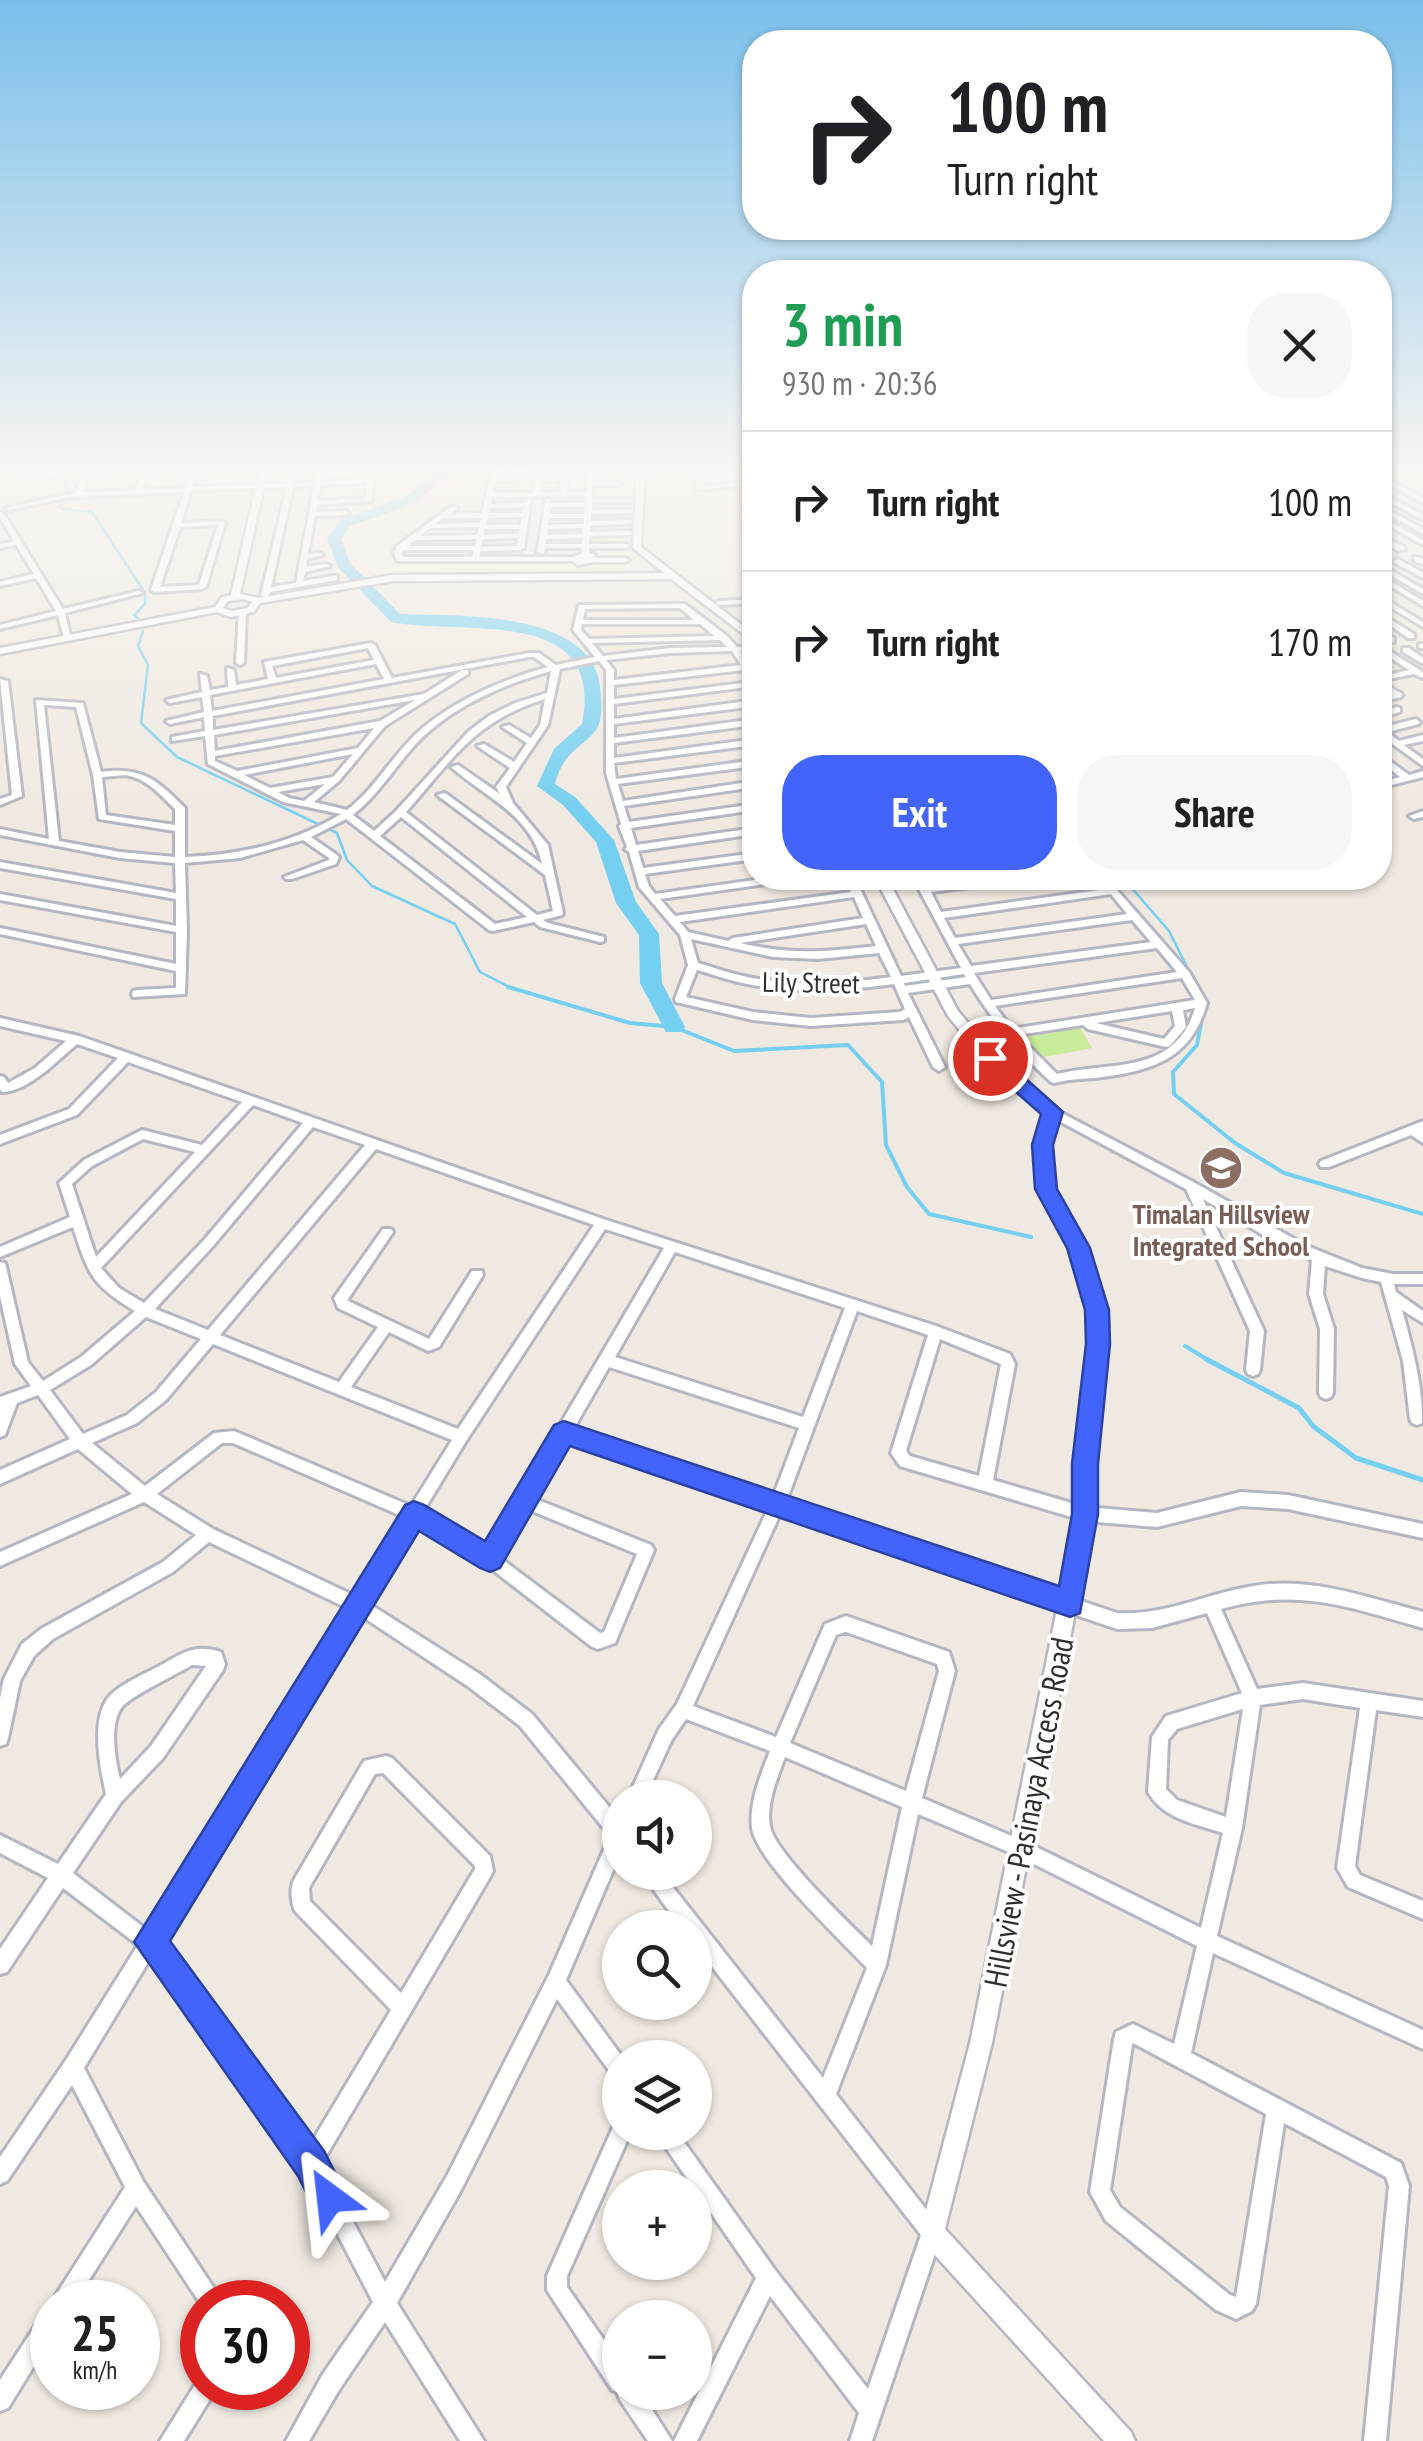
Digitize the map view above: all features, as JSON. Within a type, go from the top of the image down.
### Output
[{"type":"street","points":[[44,583],[61,612],[68,638]]},
{"type":"street","points":[[156,583],[154,590],[202,587],[203,583]]},
{"type":"street","points":[[235,596],[238,583]]},
{"type":"street","points":[[0,651],[218,608],[226,614],[242,613],[254,608],[266,583]]},
{"type":"street","points":[[263,595],[305,583]]},
{"type":"street","points":[[218,608],[222,601],[235,596],[357,583]]},
{"type":"street","points":[[681,583],[742,630]]},
{"type":"street","points":[[1392,585],[1423,604]]},
{"type":"street","points":[[0,626],[139,593]]},
{"type":"street","points":[[1392,599],[1423,593]]},
{"type":"street","points":[[734,602],[742,607]]},
{"type":"street","points":[[719,603],[742,602]]},
{"type":"street","points":[[742,659],[724,638],[682,606],[582,607],[577,630],[590,641],[598,660],[610,670],[609,761],[630,849],[653,898],[685,934],[692,965],[680,999],[753,1016],[811,1022],[903,1016],[911,1010]]},
{"type":"street","points":[[1392,607],[1423,625]]},
{"type":"street","points":[[240,663],[242,613]]},
{"type":"street","points":[[579,622],[703,622]]},
{"type":"street","points":[[1392,623],[1411,636]]},
{"type":"street","points":[[590,641],[724,638]]},
{"type":"street","points":[[273,681],[267,664],[370,644],[389,681]]},
{"type":"street","points":[[0,832],[162,862],[237,856],[306,835],[345,815],[372,793],[404,750],[450,711],[512,682],[577,664],[679,648],[742,649]]},
{"type":"street","points":[[1406,650],[1423,662]]},
{"type":"street","points":[[170,721],[536,655],[556,669]]},
{"type":"street","points":[[1392,655],[1419,674]]},
{"type":"street","points":[[1392,660],[1398,659]]},
{"type":"street","points":[[170,700],[380,661]]},
{"type":"street","points":[[307,803],[336,779],[382,724],[422,696],[481,664]]},
{"type":"street","points":[[610,684],[742,668]]},
{"type":"street","points":[[509,804],[501,787],[544,725],[556,669]]},
{"type":"street","points":[[230,670],[232,689]]},
{"type":"street","points":[[1392,677],[1419,674]]},
{"type":"street","points":[[203,676],[211,762],[286,800],[341,810],[492,928],[558,913],[544,845],[509,804],[456,767]]},
{"type":"street","points":[[0,681],[4,680],[5,742],[12,754],[17,796],[0,802]]},
{"type":"street","points":[[610,702],[742,685]]},
{"type":"street","points":[[1392,692],[1398,696]]},
{"type":"street","points":[[376,835],[402,813],[467,733],[526,700],[550,695]]},
{"type":"street","points":[[175,739],[422,696]]},
{"type":"street","points":[[1392,697],[1398,696]]},
{"type":"street","points":[[54,842],[40,702],[80,705],[97,776],[102,818],[180,829]]},
{"type":"street","points":[[609,722],[742,705]]},
{"type":"street","points":[[1392,711],[1398,710]]},
{"type":"street","points":[[1392,728],[1416,722]]},
{"type":"street","points":[[210,754],[382,724]]},
{"type":"street","points":[[608,741],[742,724]]},
{"type":"street","points":[[506,727],[532,742]]},
{"type":"street","points":[[1398,744],[1423,738]]},
{"type":"street","points":[[1392,740],[1421,759]]},
{"type":"street","points":[[609,761],[742,744]]},
{"type":"street","points":[[482,746],[515,768]]},
{"type":"street","points":[[236,774],[357,750]]},
{"type":"street","points":[[0,756],[12,754]]},
{"type":"street","points":[[612,782],[742,765]]},
{"type":"street","points":[[1392,767],[1408,778]]},
{"type":"street","points":[[0,770],[14,768]]},
{"type":"street","points":[[97,776],[126,770],[138,772],[180,808],[182,991],[136,994]]},
{"type":"street","points":[[1392,781],[1423,774]]},
{"type":"street","points":[[269,791],[336,779]]},
{"type":"street","points":[[618,804],[742,786]]},
{"type":"street","points":[[442,795],[550,874]]},
{"type":"street","points":[[624,826],[742,809]]},
{"type":"street","points":[[402,813],[544,925],[600,939]]},
{"type":"street","points":[[630,849],[742,833]]},
{"type":"street","points":[[289,877],[332,862],[334,856],[306,835]]},
{"type":"street","points":[[638,872],[742,858]]},
{"type":"street","points":[[0,864],[182,897]]},
{"type":"street","points":[[653,898],[742,885]]},
{"type":"street","points":[[855,890],[939,1066]]},
{"type":"street","points":[[888,890],[934,979],[990,1058],[1052,1112],[1344,1269],[1388,1286],[1423,1318]]},
{"type":"street","points":[[924,890],[970,976],[987,1004],[1010,1034],[1055,1078],[1110,1072],[1161,1060],[1196,1025],[1202,1003],[1185,974],[1113,891],[938,916]]},
{"type":"street","points":[[674,920],[857,894]]},
{"type":"street","points":[[0,897],[182,930]]},
{"type":"street","points":[[952,942],[1136,916]]},
{"type":"street","points":[[723,942],[869,920]]},
{"type":"street","points":[[0,932],[182,969]]},
{"type":"street","points":[[685,934],[774,954],[818,956],[882,950]]},
{"type":"street","name":"Lily Street","points":[[692,965],[744,980],[791,986],[898,985],[1160,944]]},
{"type":"street","points":[[987,1004],[1185,974]]},
{"type":"street","points":[[1010,1034],[1202,1003]]},
{"type":"street","points":[[1078,1023],[1166,1043],[1180,1029],[1177,1008]]},
{"type":"street","points":[[0,1022],[75,1039],[372,1145],[936,1332],[1008,1361],[985,1485]]},
{"type":"street","points":[[2,1087],[40,1071],[75,1039]]},
{"type":"street","points":[[0,1140],[73,1112],[126,1057]]},
{"type":"street","points":[[94,1268],[251,1100]]},
{"type":"street","name":"Hillsview - Pasinaya Access Road","points":[[932,2233],[981,2043],[1085,1514],[1097,1310],[1078,1248],[1046,1189],[1042,1145],[1052,1112]]},
{"type":"street","points":[[0,1431],[6,1402],[40,1388],[90,1359],[146,1310],[310,1122]]},
{"type":"street","points":[[1326,1164],[1420,1131]]},
{"type":"street","points":[[204,1150],[142,1134],[95,1158],[65,1183],[94,1268],[114,1292],[146,1310],[462,1436]]},
{"type":"street","points":[[0,1477],[82,1444],[141,1414],[214,1338],[372,1145]]},
{"type":"street","points":[[1190,1186],[1257,1331],[1253,1370]]},
{"type":"street","points":[[0,1252],[76,1220]]},
{"type":"street","points":[[0,2174],[73,2068],[462,1436],[602,1223]]},
{"type":"street","points":[[387,1232],[341,1298],[343,1304],[386,1326],[428,1345],[434,1344],[477,1275]]},
{"type":"street","points":[[490,1559],[672,1246]]},
{"type":"street","points":[[1319,1256],[1316,1294],[1328,1328],[1326,1394]]},
{"type":"street","points":[[0,1267],[22,1364],[82,1444],[145,1495],[208,1534],[359,1606],[475,1681],[526,1720],[602,1812]]},
{"type":"street","points":[[1388,1286],[1423,1279]]},
{"type":"street","points":[[1388,1286],[1410,1361],[1417,1419]]},
{"type":"street","points":[[644,1780],[665,1735],[683,1710],[777,1505],[852,1306]]},
{"type":"street","points":[[340,1390],[386,1326]]},
{"type":"street","points":[[936,1332],[898,1453],[905,1460],[1085,1514],[1156,1520],[1241,1499],[1288,1502],[1423,1531]]},
{"type":"street","points":[[606,1360],[808,1425]]},
{"type":"street","points":[[564,1433],[1131,1623],[1251,1594],[1290,1590],[1423,1620]]},
{"type":"street","points":[[0,1559],[145,1495],[219,1437],[226,1436],[414,1514],[490,1559],[598,1640],[610,1638],[646,1550],[524,1501]]},
{"type":"street","points":[[0,1738],[12,1679],[28,1650],[47,1634],[168,1567],[208,1534]]},
{"type":"street","points":[[1181,2055],[1233,1828],[1252,1698],[1212,1606]]},
{"type":"street","points":[[825,2097],[877,1965],[912,1802],[947,1671],[943,1658],[838,1624],[831,1628],[781,1747],[759,1815],[768,1847],[877,1965]]},
{"type":"street","points":[[0,1966],[115,1796],[166,1739],[216,1664],[215,1658],[191,1657],[117,1700],[108,1720],[106,1754],[115,1796]]},
{"type":"street","points":[[1233,1828],[1163,1802],[1156,1781],[1160,1737],[1172,1722],[1252,1698],[1322,1692],[1423,1709]]},
{"type":"street","points":[[1368,1701],[1346,1868],[1354,1882],[1423,1910]]},
{"type":"street","points":[[683,1710],[1022,1849],[1209,1942],[1423,2040]]},
{"type":"street","points":[[311,2164],[480,1880],[484,1862],[386,1764],[377,1762],[370,1767],[300,1886],[298,1896],[301,1905],[402,2007]]},
{"type":"street","points":[[0,1844],[62,1876],[150,1942],[311,2164],[385,2303],[472,2441]]},
{"type":"street","points":[[297,2441],[331,2382],[385,2303],[454,2183],[556,1982],[602,1876]]},
{"type":"street","points":[[664,1890],[679,1910]]},
{"type":"street","points":[[712,1952],[932,2233],[1122,2441]]},
{"type":"street","points":[[556,1982],[602,2045]]},
{"type":"street","points":[[1277,2108],[1246,2304],[1236,2308],[1223,2304],[1113,2214],[1100,2192],[1123,2039],[1134,2034],[1181,2055],[1394,2170],[1398,2178],[1374,2441]]},
{"type":"street","points":[[73,2068],[136,2188],[197,2280]]},
{"type":"street","points":[[602,2356],[557,2290],[557,2276],[613,2150]]},
{"type":"street","points":[[679,2150],[768,2277],[872,2412]]},
{"type":"street","points":[[77,2280],[136,2188]]},
{"type":"street","points":[[861,2441],[932,2233]]},
{"type":"street","points":[[686,2441],[768,2277]]},
{"type":"street","points":[[0,2400],[30,2353]]},
{"type":"street","points":[[172,2441],[192,2410]]},
{"type":"street","points":[[640,2410],[661,2441]]},
{"type":"green space","points":[[1080,1028],[1092,1048],[1040,1058],[1028,1037]]},
{"type":"waterway","points":[[138,583],[145,593],[145,604],[134,615],[138,618]]},
{"type":"waterway","points":[[361,583],[396,619],[485,623],[549,636],[574,650],[590,670],[590,724],[560,753],[546,786],[569,801],[605,840],[626,903],[649,934],[651,983],[674,1027]]},
{"type":"waterway","points":[[143,631],[138,646],[148,665],[141,723],[177,757],[337,833],[347,860],[372,886],[455,924],[480,972],[511,988]]},
{"type":"waterway","points":[[1133,890],[1169,931],[1198,989]]},
{"type":"waterway","points":[[511,988],[630,1023],[674,1027],[734,1051],[848,1045],[882,1082],[886,1145],[907,1187],[929,1214],[1031,1237]]},
{"type":"waterway","points":[[1204,1007],[1197,1045],[1173,1072],[1174,1094],[1235,1143],[1284,1173],[1423,1214]]},
{"type":"waterway","points":[[1185,1346],[1210,1361]]},
{"type":"waterway","points":[[1206,1359],[1299,1408],[1313,1426],[1356,1458],[1423,1480]]},
{"type":"place","name":"Timalan Hillsview Integrated School","points":[[1221,1168]]},
{"type":"route","points":[[330,2198],[311,2164],[150,1942],[414,1514],[490,1559],[564,1433],[1070,1604],[1085,1514],[1097,1310],[1078,1248],[1046,1189],[1042,1145],[1052,1112],[990,1058]]}]
